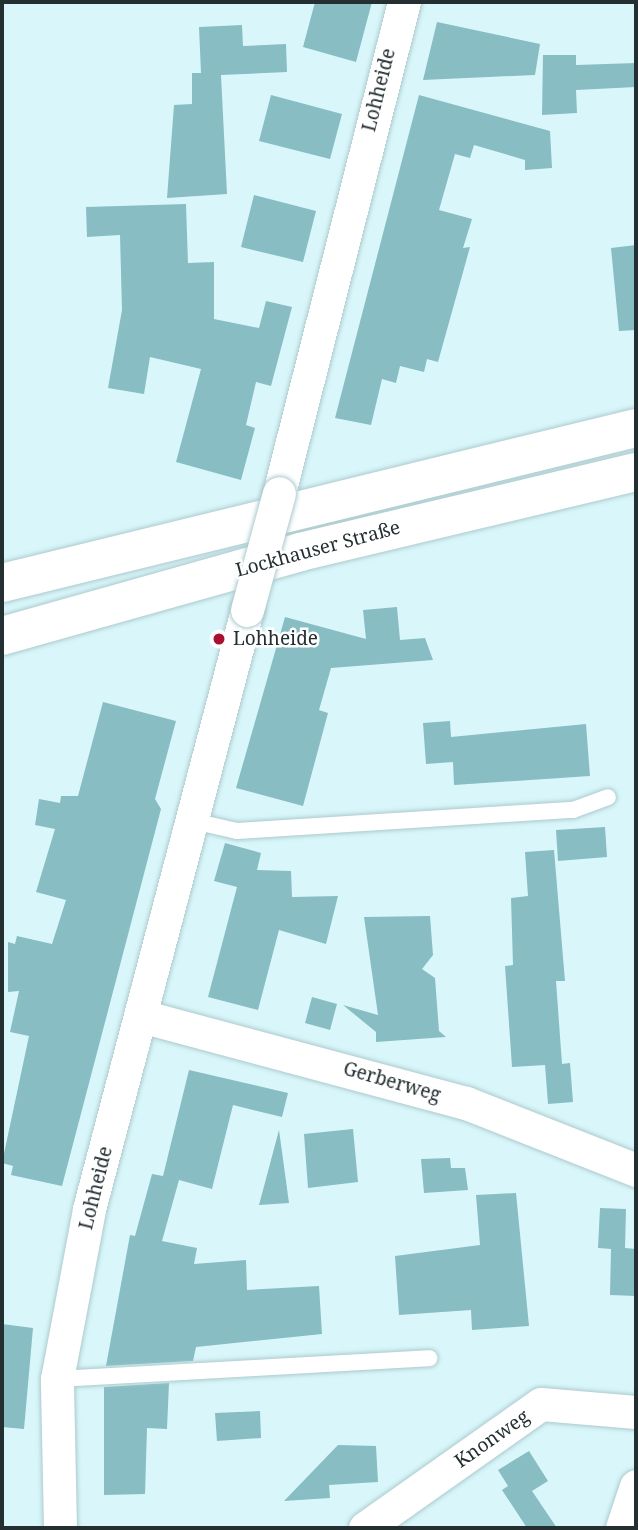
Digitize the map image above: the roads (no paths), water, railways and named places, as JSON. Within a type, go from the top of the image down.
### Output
[{"type":"main road","points":[[2,583],[636,429]]},
{"type":"main road","name":"Lockhauser Straße","points":[[2,636],[300,552],[636,472]]},
{"type":"street","name":"Lohheide","points":[[61,1528],[57,1378],[89,1209],[279,493],[404,2]]},
{"type":"street","name":"Gerberweg","points":[[141,1016],[466,1103],[636,1170]]},
{"type":"street","name":"Knonweg","points":[[365,1528],[541,1404],[636,1412]]},
{"type":"street","points":[[622,1528],[636,1486]]},
{"type":"lane","points":[[193,821],[237,831],[573,810],[608,797]]},
{"type":"lane","points":[[57,1378],[429,1358]]},
{"type":"place","name":"Lohheide","points":[[219,639]]}]
